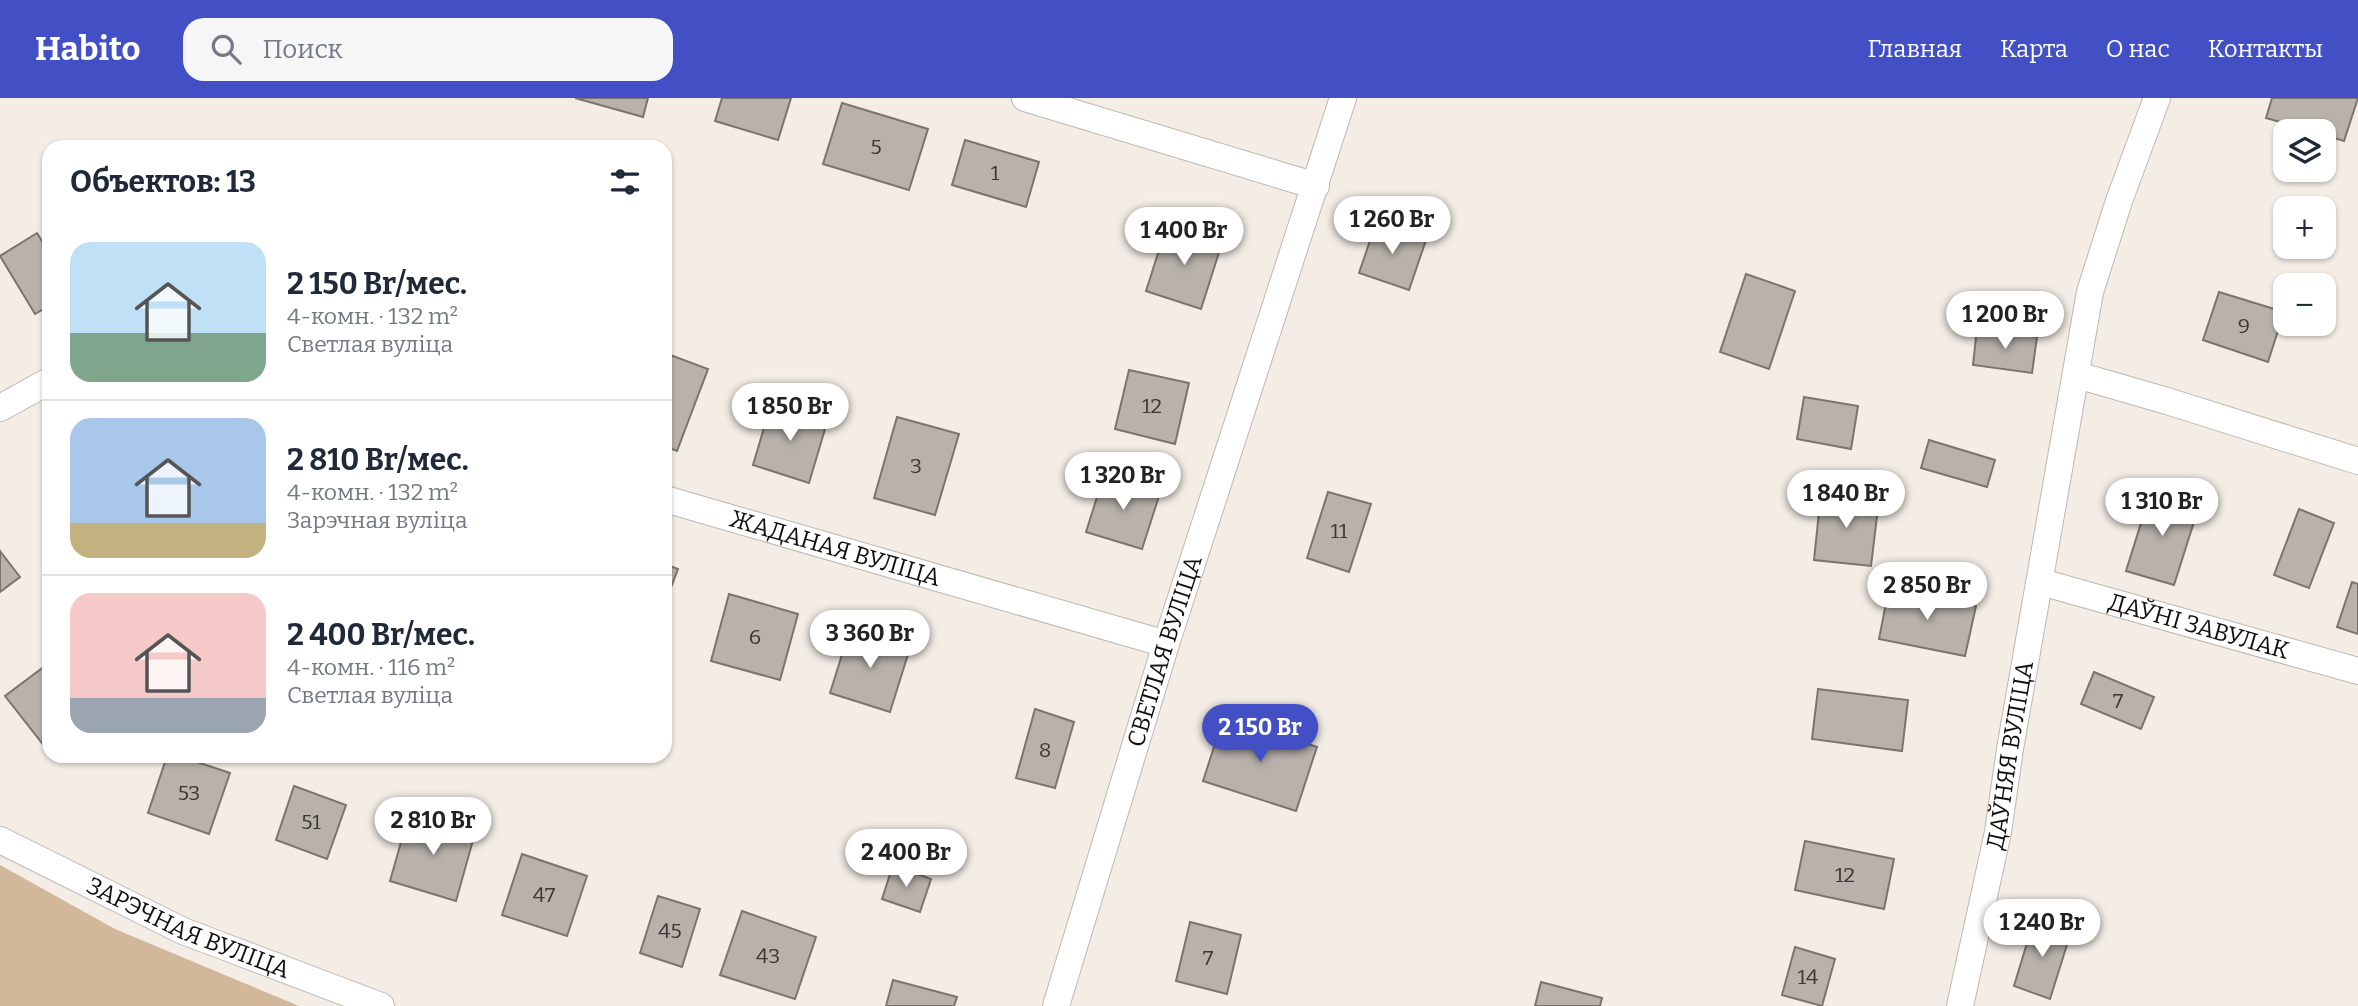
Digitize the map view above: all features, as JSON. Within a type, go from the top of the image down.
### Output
[{"type":"street","points":[[1026,98],[1316,186]]},
{"type":"street","name":"СВЕТЛАЯ ВУЛІЦА","points":[[1056,1006],[1166,644],[1343,98]]},
{"type":"street","name":"ДАЎНЯЯ ВУЛІЦА","points":[[1960,1006],[1998,832],[2067,418],[2091,292],[2119,201],[2157,98]]},
{"type":"street","points":[[2077,375],[2358,461]]},
{"type":"street","points":[[0,408],[42,385]]},
{"type":"street","name":"ЖАДАНАЯ ВУЛІЦА","points":[[672,501],[1166,644]]},
{"type":"street","name":"ДАЎНІ ЗАВУЛАК","points":[[2040,582],[2358,671]]},
{"type":"street","name":"ЗАРЭЧНАЯ ВУЛІЦА","points":[[0,840],[183,931],[381,1006]]},
{"type":"shaded area","points":[[0,865],[115,929],[299,1006],[0,1006]]},
{"type":"building","points":[[575,98],[648,98],[643,117]]},
{"type":"building","points":[[722,98],[791,98],[778,140],[715,121]]},
{"type":"building","points":[[2272,98],[2358,98],[2344,141],[2336,139],[2336,119],[2266,118]]},
{"type":"building","points":[[842,103],[928,129],[909,190],[823,164]]},
{"type":"building","points":[[965,140],[1039,162],[1026,207],[952,185]]},
{"type":"building","points":[[1376,223],[1426,240],[1409,290],[1359,273]]},
{"type":"building","points":[[1167,225],[1222,243],[1201,309],[1146,291]]},
{"type":"building","points":[[37,233],[42,241],[42,310],[35,314],[0,256]]},
{"type":"building","points":[[1746,274],[1795,291],[1769,369],[1720,352]]},
{"type":"building","points":[[2219,292],[2273,309],[2273,336],[2276,336],[2268,362],[2203,340]]},
{"type":"building","points":[[1977,328],[2037,337],[2032,373],[1973,365]]},
{"type":"building","points":[[672,356],[708,369],[677,451],[672,449]]},
{"type":"building","points":[[1129,370],[1189,383],[1175,444],[1115,429]]},
{"type":"building","points":[[1804,397],[1858,406],[1851,449],[1797,439]]},
{"type":"building","points":[[771,404],[828,419],[809,483],[753,465]]},
{"type":"building","points":[[897,417],[959,434],[935,515],[874,498]]},
{"type":"building","points":[[1929,440],[1995,460],[1987,487],[1921,468]]},
{"type":"building","points":[[1104,475],[1160,493],[1142,549],[1086,532]]},
{"type":"building","points":[[2151,491],[2199,506],[2174,585],[2126,571]]},
{"type":"building","points":[[1328,492],[1371,504],[1349,572],[1307,558]]},
{"type":"building","points":[[1821,493],[1879,500],[1871,566],[1814,560]]},
{"type":"building","points":[[2299,509],[2334,523],[2309,588],[2274,575]]},
{"type":"building","points":[[0,551],[20,577],[0,592]]},
{"type":"building","points":[[672,567],[678,569],[672,585]]},
{"type":"building","points":[[2352,582],[2358,584],[2358,634],[2337,627]]},
{"type":"building","points":[[1889,588],[1976,606],[1965,656],[1879,639]]},
{"type":"building","points":[[729,594],[798,614],[780,680],[711,661]]},
{"type":"building","points":[[850,629],[910,648],[890,712],[830,693]]},
{"type":"building","points":[[42,668],[42,743],[5,696]]},
{"type":"building","points":[[2094,672],[2154,697],[2141,729],[2081,704]]},
{"type":"building","points":[[1818,689],[1908,700],[1902,751],[1812,739]]},
{"type":"building","points":[[1035,709],[1074,722],[1055,788],[1016,778]]},
{"type":"building","points":[[1224,716],[1317,747],[1296,811],[1203,781]]},
{"type":"building","points":[[165,763],[200,763],[230,773],[209,834],[148,813]]},
{"type":"building","points":[[294,786],[346,805],[327,859],[276,840]]},
{"type":"building","points":[[409,814],[475,833],[456,901],[390,881]]},
{"type":"building","points":[[1805,841],[1894,859],[1884,909],[1795,890]]},
{"type":"building","points":[[522,854],[587,876],[567,936],[502,915]]},
{"type":"building","points":[[893,865],[931,879],[920,912],[882,899]]},
{"type":"building","points":[[658,896],[700,909],[682,967],[640,953]]},
{"type":"building","points":[[742,911],[816,937],[795,999],[720,975]]},
{"type":"building","points":[[2034,920],[2071,932],[2050,999],[2014,986]]},
{"type":"building","points":[[1190,922],[1241,935],[1227,994],[1176,981]]},
{"type":"building","points":[[1795,947],[1835,959],[1822,1006],[1782,995]]},
{"type":"building","points":[[893,980],[957,997],[954,1006],[886,1006]]},
{"type":"building","points":[[1541,982],[1602,998],[1600,1006],[1535,1006]]}]
